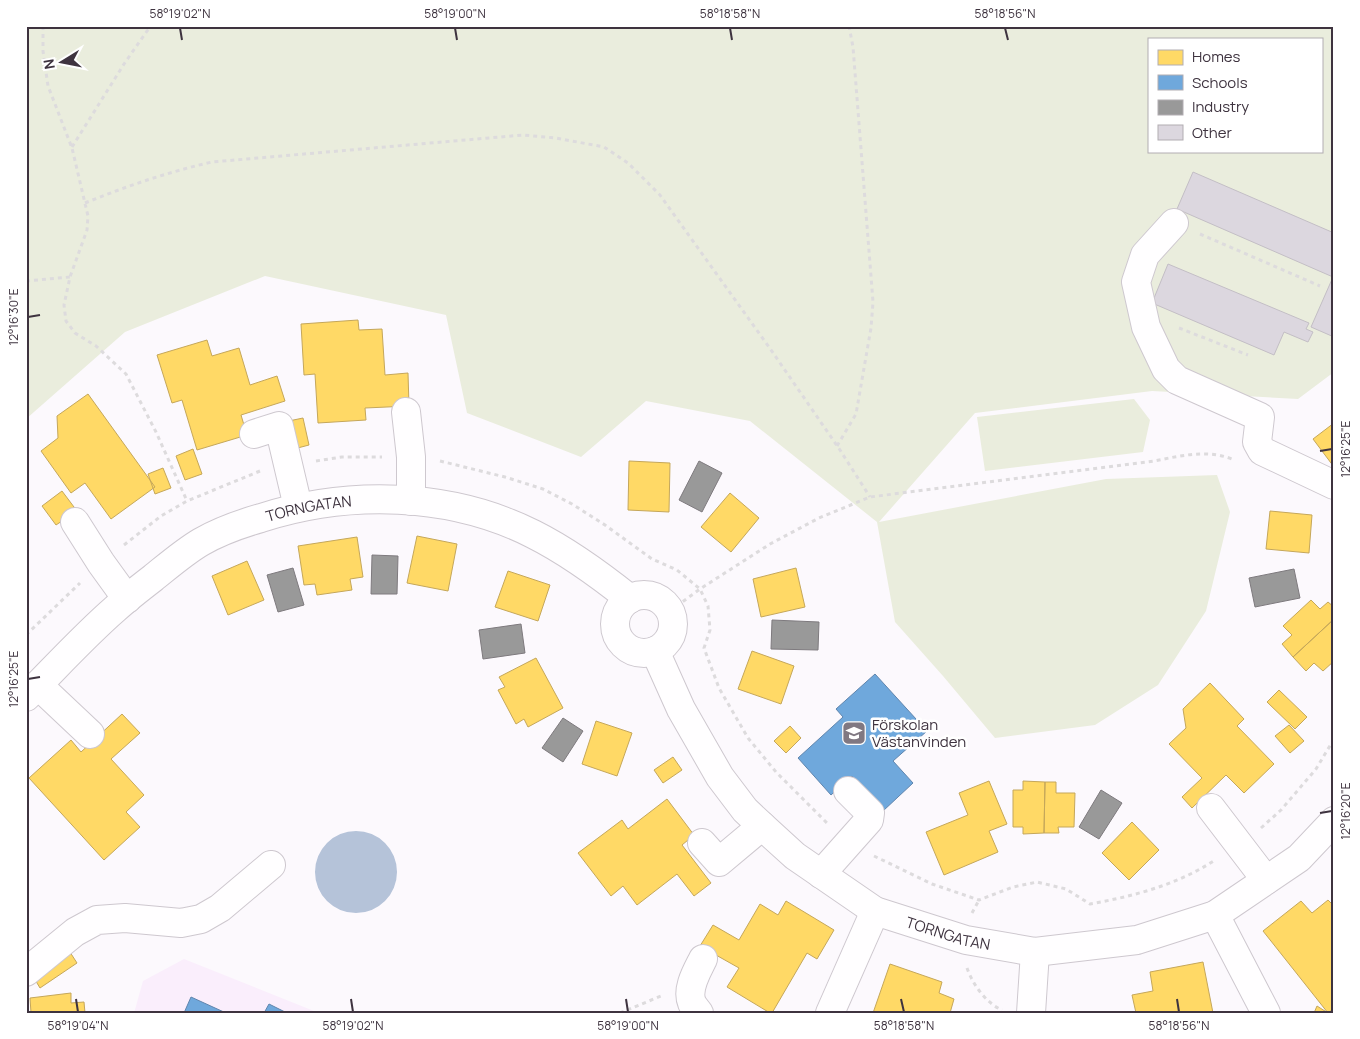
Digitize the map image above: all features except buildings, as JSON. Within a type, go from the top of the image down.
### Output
[{"type":"street","points":[[1174,223],[1145,255],[1136,282],[1146,327],[1166,369],[1177,380],[1260,417],[1257,442],[1262,452],[1334,485]]},
{"type":"street","points":[[406,412],[411,457],[411,501]]},
{"type":"street","points":[[254,434],[279,426],[298,507]]},
{"type":"street","name":"TORNGATAN","points":[[32,691],[114,610],[175,560],[201,542],[238,525],[298,507],[336,501],[397,499],[449,506],[489,516],[532,533],[569,554],[630,599]]},
{"type":"street","points":[[75,522],[127,599]]},
{"type":"street","points":[[639,596],[657,598],[670,611],[673,620],[669,638],[663,646],[655,651],[646,653],[636,652],[628,648],[621,641],[616,632],[617,613],[622,605],[630,599],[639,596]]},
{"type":"street","name":"TORNGATAN","points":[[655,651],[681,709],[720,776],[745,810],[762,826],[795,856],[874,911],[966,940],[1035,952],[1137,940],[1215,914],[1299,858],[1334,821]]},
{"type":"street","points":[[32,691],[90,734]]},
{"type":"street","points":[[821,874],[868,820],[870,813],[848,791]]},
{"type":"street","points":[[1211,808],[1266,880]]},
{"type":"street","points":[[702,843],[719,862],[762,826]]},
{"type":"street","points":[[26,972],[75,932],[97,920],[125,918],[181,923],[201,919],[220,908],[272,865]]},
{"type":"street","points":[[830,1013],[874,911]]},
{"type":"street","points":[[1215,914],[1266,1013]]},
{"type":"street","points":[[1031,1013],[1035,952]]},
{"type":"street","points":[[695,1002],[694,976],[703,959]]},
{"type":"path","points":[[43,26],[43,50],[48,86],[72,148],[88,216],[87,230],[70,277],[64,305],[66,321],[75,333],[96,346],[126,374],[156,432],[187,501]]},
{"type":"path","points":[[72,148],[124,64],[152,26]]},
{"type":"path","points":[[837,446],[856,414],[871,328],[873,302],[853,47],[849,26]]},
{"type":"path","points":[[85,203],[129,185],[181,168],[212,162],[523,135],[556,138],[604,147],[628,163],[660,195],[769,347],[870,497]]},
{"type":"path","points":[[1174,223],[1320,286]]},
{"type":"path","points":[[26,281],[70,277]]},
{"type":"path","points":[[1146,327],[1169,324],[1248,355]]},
{"type":"path","points":[[670,611],[700,589],[770,544],[819,518],[870,497],[1154,461],[1191,454],[1222,455],[1238,461]]},
{"type":"path","points":[[620,1013],[639,1007],[673,991],[695,1002]]},
{"type":"shaded area","points":[[184,959],[319,1013],[134,1013],[143,981]]},
{"type":"green space","points":[[26,26],[1334,26],[1334,372],[1298,399],[1152,391],[975,413],[879,522],[1106,479],[1217,475],[1230,512],[1206,611],[1158,685],[1095,725],[995,738],[895,622],[877,522],[750,421],[646,401],[581,457],[467,413],[446,315],[265,276],[125,332],[26,419]]},
{"type":"green space","points":[[1134,399],[1150,420],[1143,452],[985,471],[977,417]]},
{"type":"water","points":[[356,831],[372,834],[385,843],[394,856],[397,872],[394,888],[385,901],[372,910],[356,913],[340,910],[327,901],[318,888],[315,872],[318,856],[327,843],[340,834]]},
{"type":"place","name":"Förskolan Västanvinden","points":[[854,733]]}]
